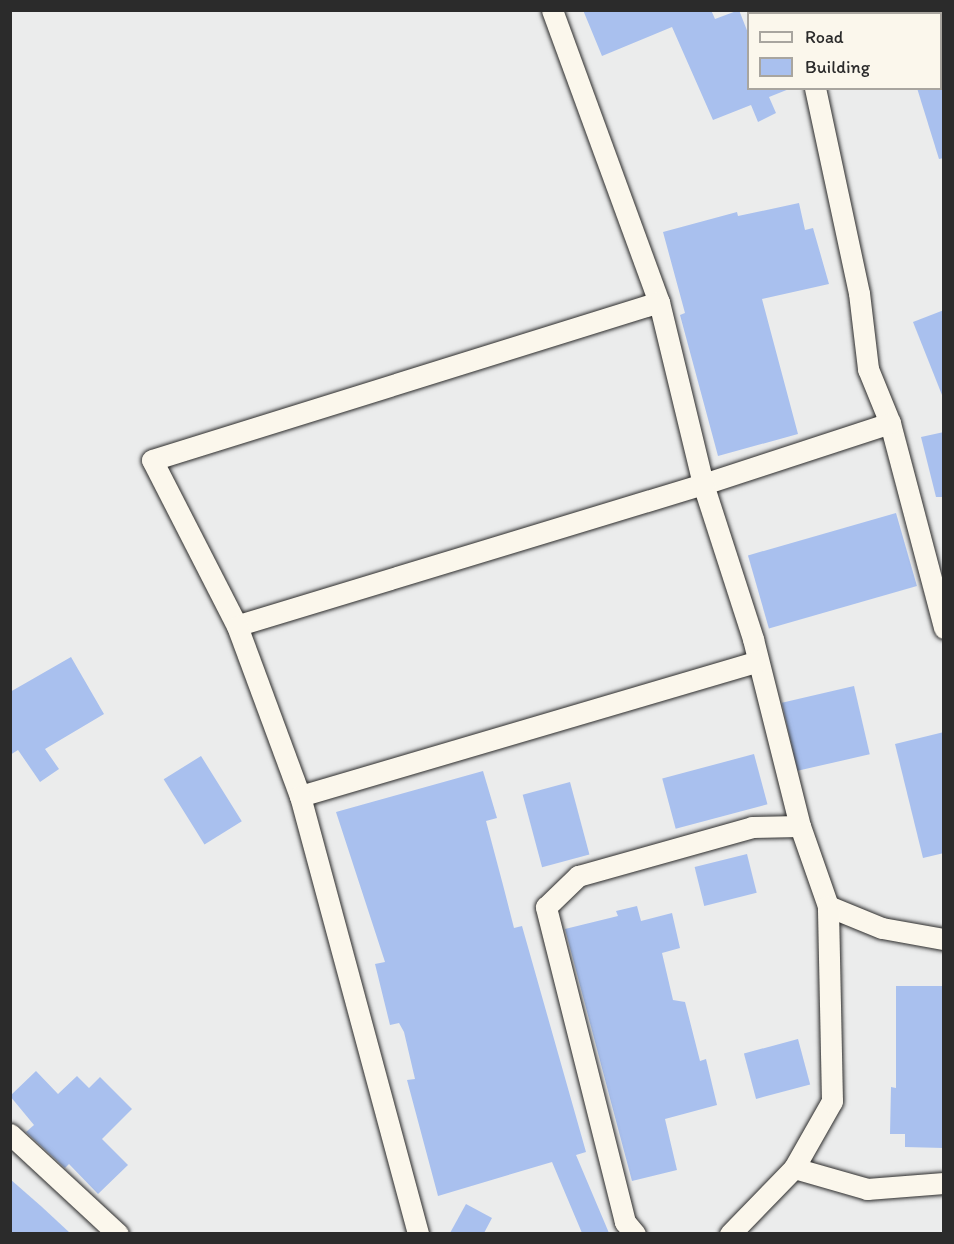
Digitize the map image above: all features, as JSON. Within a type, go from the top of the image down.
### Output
[{"type":"street","points":[[552,10],[659,302],[703,484],[758,661],[800,826],[828,906],[832,1101],[794,1168],[730,1233]]},
{"type":"street","points":[[815,90],[859,293],[868,369],[890,423],[944,628]]},
{"type":"street","points":[[418,1233],[300,796],[237,626],[152,459],[659,302]]},
{"type":"street","points":[[237,626],[703,484],[890,423]]},
{"type":"street","points":[[300,796],[758,661]]},
{"type":"street","points":[[635,1233],[625,1222],[546,907],[578,876],[752,827],[800,826]]},
{"type":"street","points":[[828,906],[882,928],[944,939]]},
{"type":"street","points":[[10,1134],[118,1233]]},
{"type":"street","points":[[794,1168],[867,1189],[944,1184]]},
{"type":"building","points":[[583,10],[711,10],[715,19],[739,10],[747,30],[747,90],[786,90],[769,97],[776,113],[758,122],[751,105],[713,120],[672,27],[602,56]]},
{"type":"building","points":[[944,88],[944,158],[939,159],[918,90],[942,90]]},
{"type":"building","points":[[799,203],[805,230],[813,228],[829,284],[762,299],[798,434],[718,456],[680,315],[685,313],[663,232],[737,212],[738,216]]},
{"type":"building","points":[[944,310],[944,395],[942,395],[913,322]]},
{"type":"building","points":[[944,432],[944,497],[936,497],[921,437]]},
{"type":"building","points":[[896,513],[917,586],[769,629],[748,555]]},
{"type":"building","points":[[71,657],[104,714],[45,749],[59,769],[40,782],[18,750],[10,755],[10,692]]},
{"type":"building","points":[[854,686],[870,754],[798,771],[782,703]]},
{"type":"building","points":[[944,732],[944,853],[923,858],[895,744]]},
{"type":"building","points":[[754,754],[767,804],[676,829],[662,779]]},
{"type":"building","points":[[201,756],[242,821],[204,845],[164,779]]},
{"type":"building","points":[[483,771],[497,818],[486,821],[514,928],[522,926],[586,1152],[576,1155],[609,1233],[582,1233],[552,1162],[438,1196],[407,1080],[415,1079],[404,1032],[399,1023],[390,1025],[375,964],[385,962],[336,812]]},
{"type":"building","points":[[570,782],[589,854],[542,867],[523,795]]},
{"type":"building","points":[[747,854],[757,893],[704,906],[695,867]]},
{"type":"building","points":[[637,906],[641,921],[672,913],[680,948],[662,953],[673,1000],[685,1002],[700,1061],[706,1059],[717,1105],[665,1119],[677,1170],[632,1181],[565,929],[618,916],[616,911]]},
{"type":"building","points":[[896,986],[944,986],[944,1148],[905,1147],[905,1134],[890,1134],[891,1087],[896,1088]]},
{"type":"building","points":[[798,1039],[810,1084],[756,1099],[744,1053]]},
{"type":"building","points":[[36,1071],[58,1094],[77,1076],[89,1088],[100,1077],[132,1109],[102,1139],[128,1165],[98,1194],[69,1164],[65,1168],[26,1132],[34,1125],[10,1096]]},
{"type":"building","points":[[10,1179],[42,1207],[70,1233],[10,1233]]},
{"type":"building","points":[[466,1204],[492,1218],[484,1233],[450,1233]]}]
